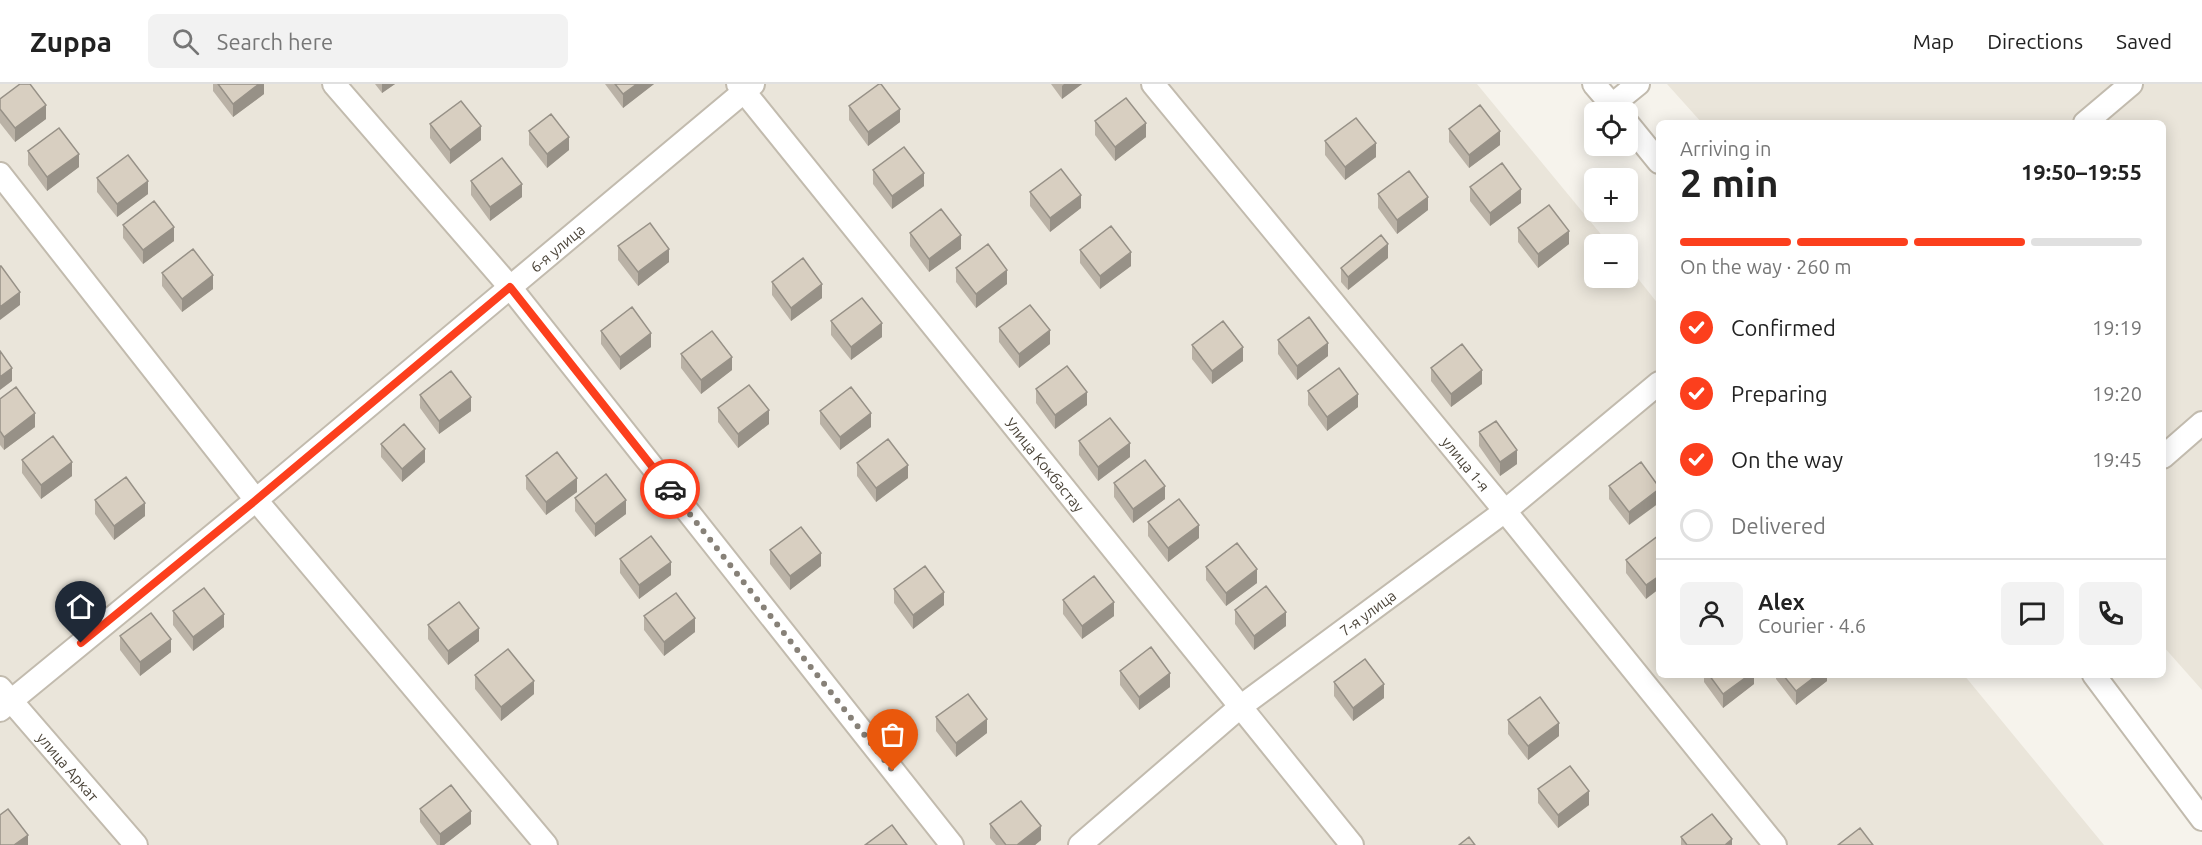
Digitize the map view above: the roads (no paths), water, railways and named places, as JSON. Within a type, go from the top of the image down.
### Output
[{"type":"street","points":[[334,84],[510,287],[952,845]]},
{"type":"street","name":"улица 1-я","points":[[1153,84],[1505,511],[1775,845]]},
{"type":"street","points":[[1594,84],[1609,102]]},
{"type":"street","points":[[1621,102],[1638,84]]},
{"type":"street","points":[[2089,120],[2131,84]]},
{"type":"street","name":"6-я улица","points":[[3,700],[256,500],[745,86]]},
{"type":"street","name":"Улица Кокбастау","points":[[745,86],[1352,845]]},
{"type":"street","points":[[1638,136],[1656,158]]},
{"type":"street","points":[[0,174],[256,500],[546,845]]},
{"type":"street","name":"7-я улица","points":[[1080,845],[1240,706],[1505,511],[1656,385]]},
{"type":"street","points":[[2166,454],[2202,423]]},
{"type":"street","points":[[2096,678],[2202,819]]},
{"type":"street","name":"улица Аркат","points":[[3,700],[136,845]]}]
